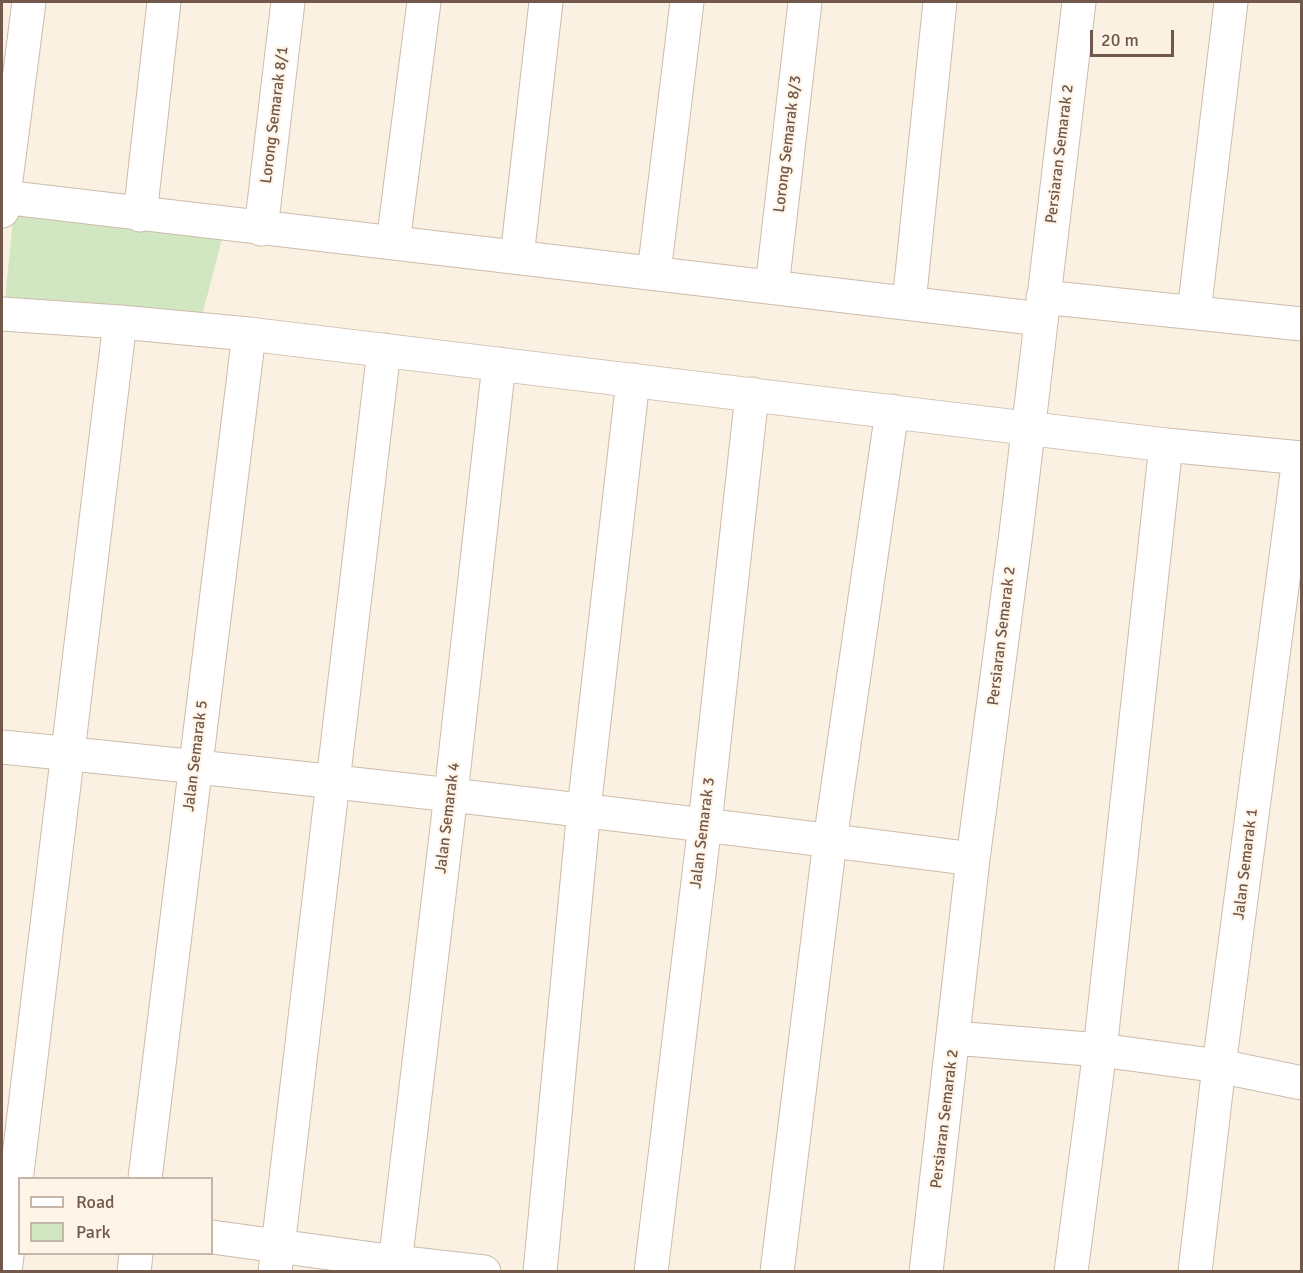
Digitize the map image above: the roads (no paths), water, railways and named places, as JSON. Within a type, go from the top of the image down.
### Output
[{"type":"street","points":[[29,2],[2,204],[140,214],[909,303],[1194,312],[1302,324]]},
{"type":"street","points":[[140,214],[164,2]]},
{"type":"street","name":"Lorong Semarak 8/1","points":[[261,229],[288,2]]},
{"type":"street","points":[[393,243],[424,2]]},
{"type":"street","points":[[518,257],[546,2]]},
{"type":"street","points":[[654,273],[687,2]]},
{"type":"street","name":"Lorong Semarak 8/3","points":[[772,287],[805,2]]},
{"type":"street","points":[[909,303],[940,2]]},
{"type":"street","name":"Persiaran Semarak 2","points":[[926,1272],[1079,2]]},
{"type":"street","points":[[1194,312],[1232,2]]},
{"type":"street","points":[[2,314],[249,334],[1166,446],[1300,458]]},
{"type":"street","points":[[5,1272],[120,322]]},
{"type":"street","name":"Jalan Semarak 5","points":[[145,1177],[249,334]]},
{"type":"street","points":[[277,1258],[384,350]]},
{"type":"street","name":"Jalan Semarak 4","points":[[394,1267],[451,794],[499,364]]},
{"type":"street","points":[[540,1272],[584,809],[633,380]]},
{"type":"street","name":"Jalan Semarak 3","points":[[651,1272],[705,824],[752,394]]},
{"type":"street","points":[[777,1272],[830,841],[892,411]]},
{"type":"street","points":[[1071,1272],[1100,1050],[1166,446]]},
{"type":"street","name":"Jalan Semarak 1","points":[[1195,1272],[1219,1066],[1300,458]]},
{"type":"street","points":[[2,747],[584,809],[974,859]]},
{"type":"street","points":[[954,1038],[1100,1050],[1219,1066],[1302,1083]]},
{"type":"street","points":[[213,1237],[277,1258],[484,1272]]},
{"type":"street","points":[[134,1272],[136,1255]]}]
